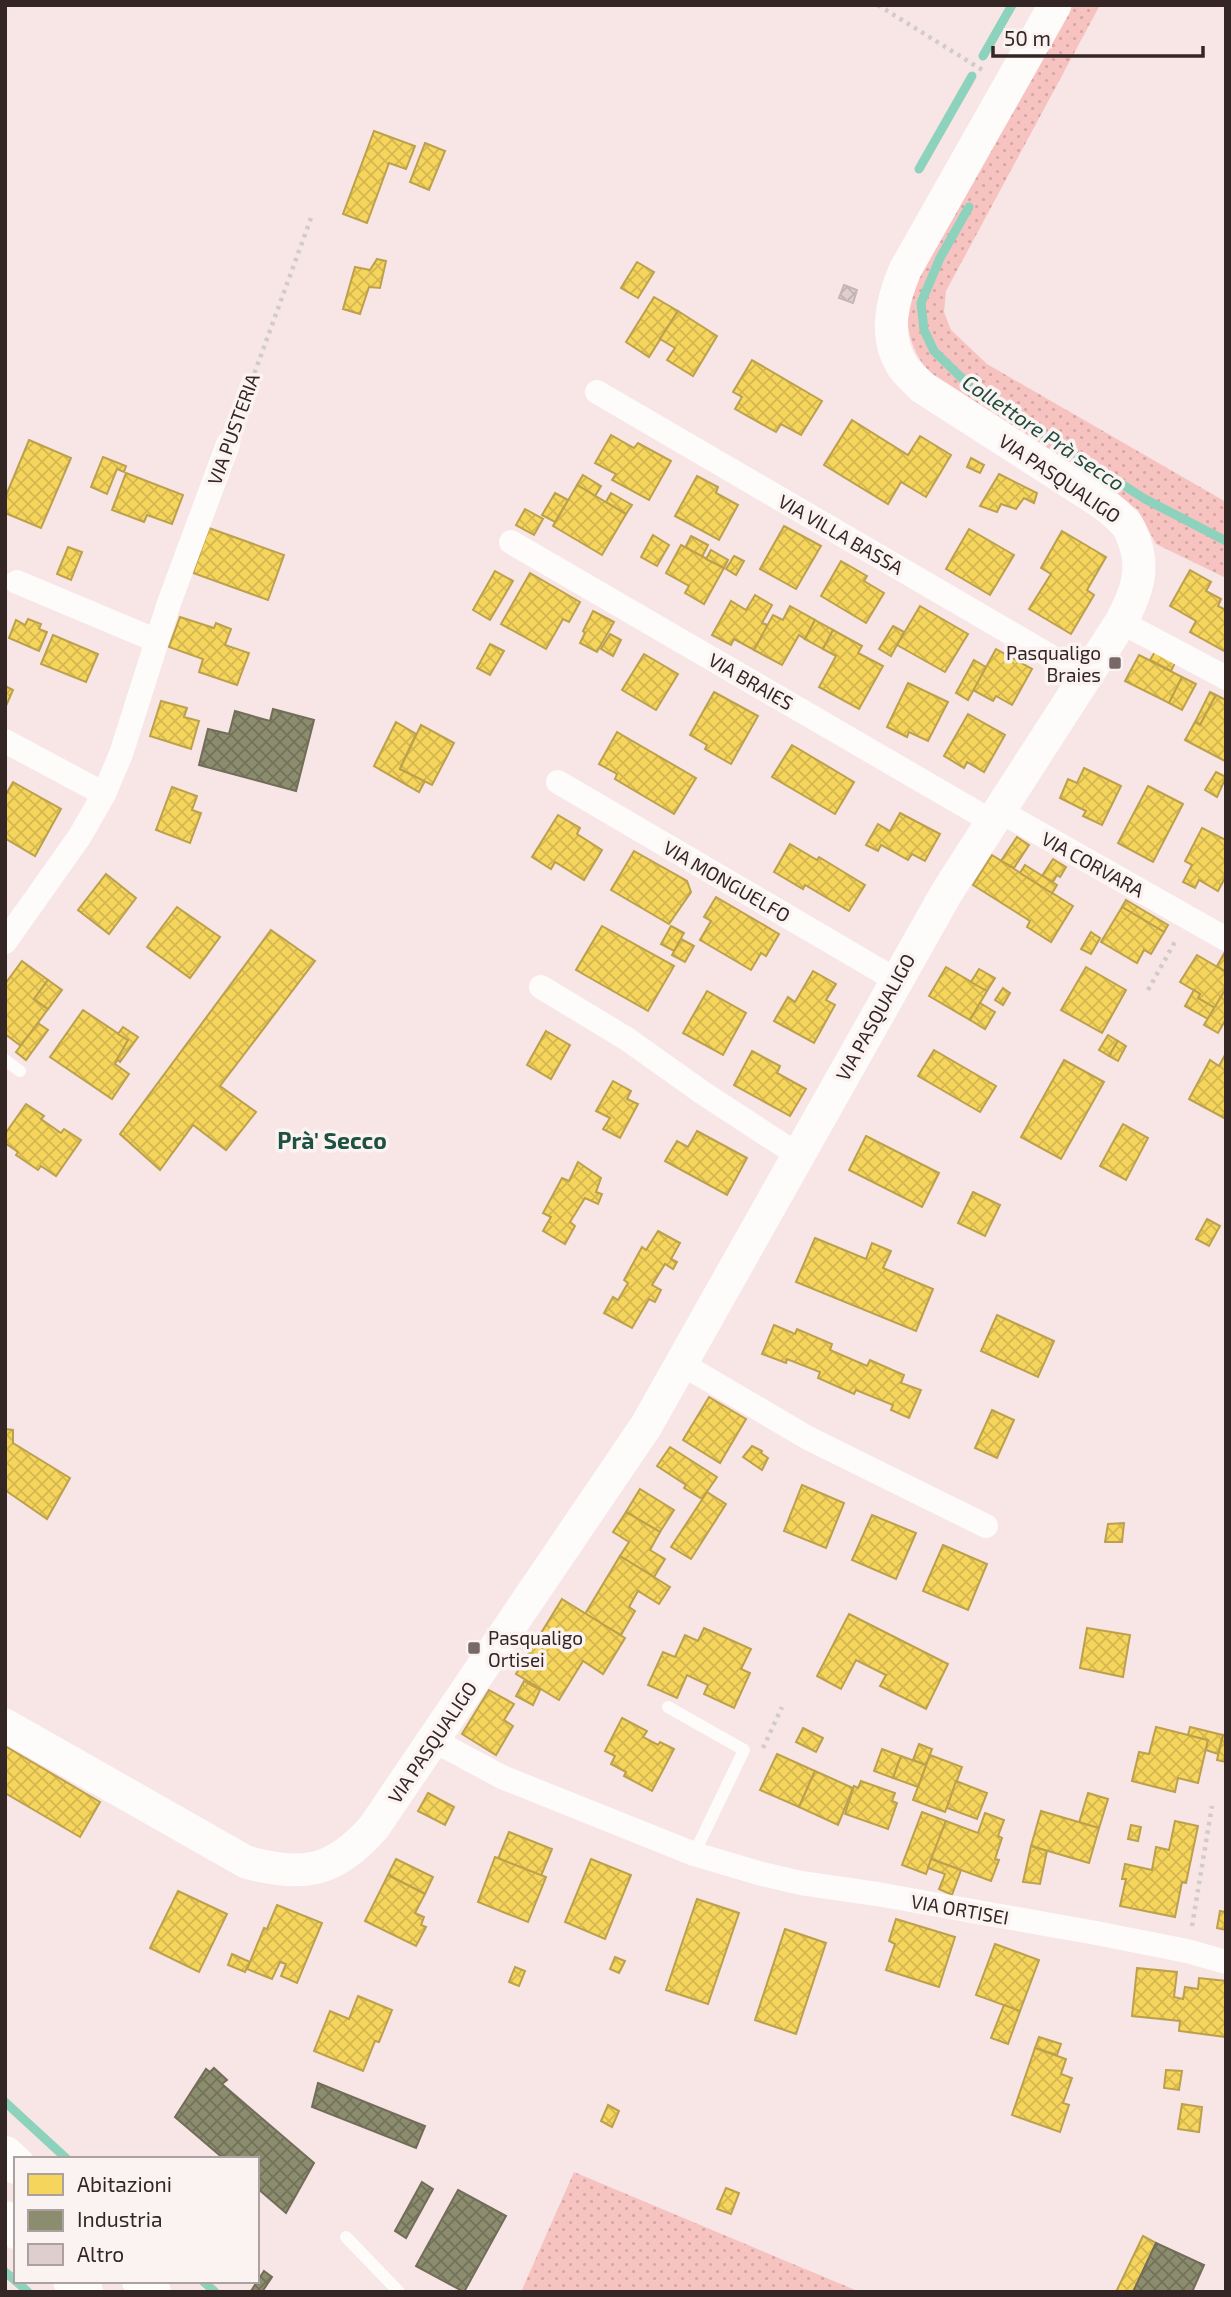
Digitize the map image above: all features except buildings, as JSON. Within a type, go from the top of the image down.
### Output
[{"type":"street","name":"VIA PASQUALIGO","points":[[5,1725],[246,1862],[274,1870],[285,1870],[318,1867],[340,1859],[358,1845],[374,1827],[646,1426],[895,979],[994,816],[1086,677],[1135,597],[1140,571],[1138,549],[1128,526],[1110,508],[922,387],[903,366],[893,345],[891,318],[894,295],[905,270],[1055,5]]},
{"type":"street","name":"VIA VILLA BASSA","points":[[597,392],[1086,677]]},
{"type":"street","name":"VIA PUSTERIA","points":[[5,942],[80,836],[104,794],[121,754],[155,640],[228,444]]},
{"type":"street","name":"VIA BRAIES","points":[[511,542],[994,816]]},
{"type":"street","points":[[17,582],[155,640]]},
{"type":"street","points":[[1121,622],[1226,678]]},
{"type":"street","points":[[5,741],[104,794]]},
{"type":"street","name":"VIA MONGUELFO","points":[[558,782],[895,979]]},
{"type":"street","name":"VIA CORVARA","points":[[994,816],[1226,939]]},
{"type":"street","points":[[541,987],[627,1039],[798,1155]]},
{"type":"street","points":[[682,1364],[808,1438],[986,1526]]},
{"type":"street","name":"VIA ORTISEI","points":[[433,1740],[502,1777],[694,1854],[801,1883],[1096,1933],[1188,1951],[1226,1962]]},
{"type":"lane","points":[[5,1060],[20,1071]]},
{"type":"lane","points":[[668,1707],[744,1749],[694,1854]]},
{"type":"lane","points":[[346,2237],[399,2292]]},
{"type":"path","points":[[878,5],[1009,86]]},
{"type":"path","name":"VIA PUSTERIA","points":[[228,444],[311,218]]},
{"type":"path","points":[[1148,990],[1188,917]]},
{"type":"path","points":[[1188,1951],[1212,1806]]},
{"type":"shaded area","points":[[1071,5],[1100,5],[946,291],[944,312],[951,330],[987,364],[1226,502],[1226,578],[1156,544],[1138,510],[932,376],[915,351],[911,339],[908,314],[919,273]]},
{"type":"shaded area","points":[[574,2172],[860,2292],[521,2292]]},
{"type":"waterway","name":"Collettore Prà secco","points":[[983,56],[1012,5]]},
{"type":"waterway","name":"Collettore Prà secco","points":[[919,169],[972,76]]},
{"type":"waterway","name":"Collettore Prà secco","points":[[969,207],[940,258],[921,303],[924,330],[934,351],[974,390],[1145,499],[1226,541]]},
{"type":"waterway","points":[[5,2102],[65,2157]]},
{"type":"waterway","points":[[5,2272],[14,2279]]},
{"type":"waterway","points":[[18,2283],[28,2292]]},
{"type":"waterway","points":[[205,2283],[215,2292]]},
{"type":"place","name":"Pasqualigo Braies","points":[[1115,663]]},
{"type":"place","name":"Pasqualigo Ortisei","points":[[474,1648]]},
{"type":"district","name":"Prà' Secco","points":[[332,1140]]}]
